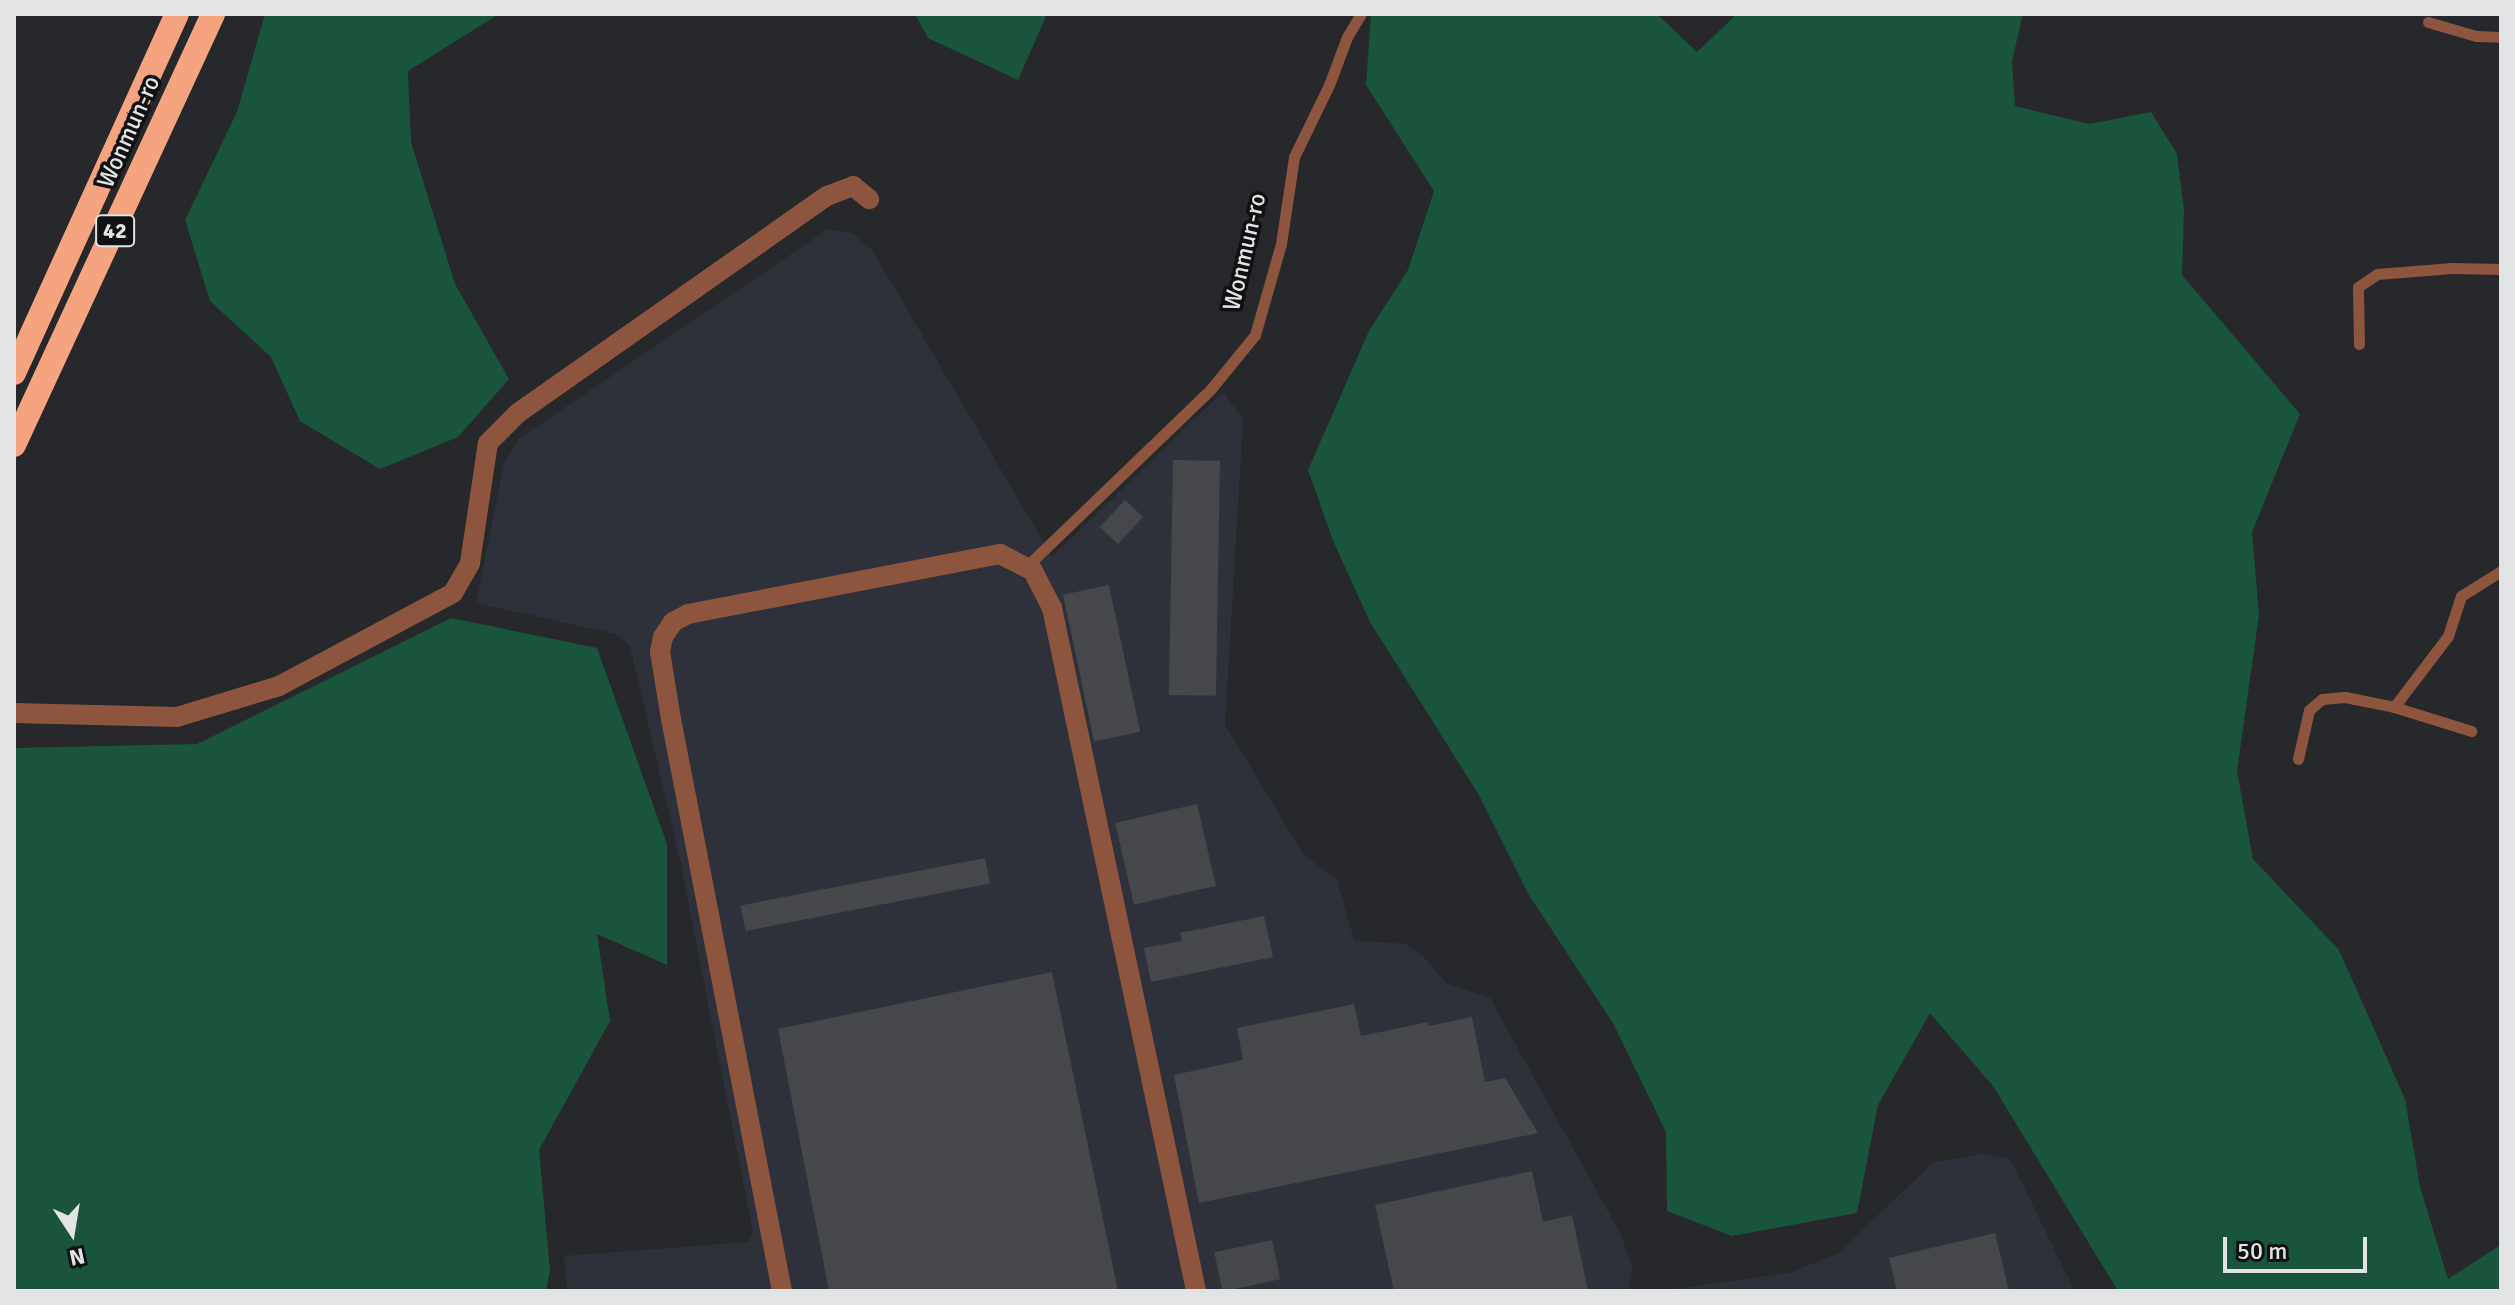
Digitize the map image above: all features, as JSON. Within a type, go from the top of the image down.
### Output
[{"type":"highway","name":"Wonmun-ro","points":[[14,373],[177,14]]},
{"type":"highway","name":"Wonmun-ro","points":[[14,445],[213,14]]},
{"type":"street","points":[[14,713],[177,717],[279,686],[453,593],[470,563],[488,443],[518,413],[827,196],[853,186],[869,199]]},
{"type":"street","points":[[782,1291],[671,719],[660,652],[663,637],[673,622],[688,614],[1000,554],[1033,571],[1052,608],[1196,1291]]},
{"type":"lane","name":"Wonmun-ro","points":[[1026,567],[1210,390],[1255,335],[1281,244],[1294,157],[1329,85],[1347,37],[1361,14]]},
{"type":"lane","points":[[2428,22],[2476,36],[2501,37]]},
{"type":"lane","points":[[2359,344],[2358,287],[2377,274],[2452,268],[2501,269]]},
{"type":"lane","points":[[14,341],[51,290]]},
{"type":"lane","points":[[2394,707],[2448,636],[2461,596],[2501,571]]},
{"type":"lane","points":[[2298,759],[2309,710],[2322,699],[2345,697],[2394,707],[2471,731]]},
{"type":"shaded area","points":[[828,229],[852,233],[873,251],[1052,557],[1223,392],[1243,419],[1225,725],[1304,855],[1337,880],[1354,940],[1405,944],[1423,956],[1446,983],[1490,998],[1620,1233],[1633,1269],[1628,1291],[567,1291],[564,1256],[748,1242],[753,1233],[680,860],[630,646],[616,634],[476,603],[504,463],[520,438]]},
{"type":"shaded area","points":[[1981,1154],[2010,1159],[2075,1291],[1659,1291],[1789,1273],[1837,1254],[1934,1162]]},
{"type":"green space","points":[[265,14],[499,14],[408,71],[411,142],[455,284],[509,379],[458,437],[380,469],[300,421],[271,357],[210,301],[185,220],[237,112]]},
{"type":"green space","points":[[915,14],[1047,14],[1018,80],[928,38]]},
{"type":"green space","points":[[1371,14],[1657,14],[1697,52],[1737,14],[2023,14],[2012,61],[2015,106],[2089,124],[2151,112],[2177,154],[2184,211],[2182,275],[2300,414],[2252,532],[2259,615],[2237,771],[2253,859],[2339,950],[2405,1099],[2420,1187],[2448,1279],[2501,1245],[2501,1291],[2118,1291],[1993,1086],[1930,1013],[1878,1105],[1857,1213],[1732,1236],[1667,1211],[1666,1132],[1613,1023],[1529,895],[1479,795],[1370,622],[1334,543],[1308,470],[1369,331],[1408,270],[1434,191],[1366,85]]},
{"type":"green space","points":[[451,618],[597,648],[667,844],[667,965],[597,934],[610,1021],[539,1150],[550,1271],[546,1291],[14,1291],[14,748],[197,744]]},
{"type":"building","points":[[1173,460],[1220,461],[1216,696],[1169,695]]},
{"type":"building","points":[[1125,500],[1143,517],[1118,544],[1100,527]]},
{"type":"building","points":[[1109,585],[1140,732],[1094,741],[1063,595]]},
{"type":"building","points":[[1197,804],[1216,886],[1134,905],[1115,823]]},
{"type":"building","points":[[985,858],[990,884],[746,931],[741,906]]},
{"type":"building","points":[[1264,916],[1273,957],[1151,982],[1144,948],[1182,941],[1180,933]]},
{"type":"building","points":[[1052,972],[1118,1291],[829,1291],[778,1029]]},
{"type":"building","points":[[1354,1004],[1361,1036],[1428,1022],[1429,1026],[1472,1017],[1485,1082],[1505,1078],[1538,1133],[1199,1203],[1174,1075],[1243,1060],[1237,1028]]},
{"type":"building","points":[[1532,1171],[1543,1222],[1572,1215],[1588,1291],[1394,1291],[1375,1205]]},
{"type":"building","points":[[1995,1233],[2009,1291],[1897,1291],[1889,1258]]},
{"type":"building","points":[[1272,1240],[1280,1279],[1223,1291],[1214,1252]]}]
